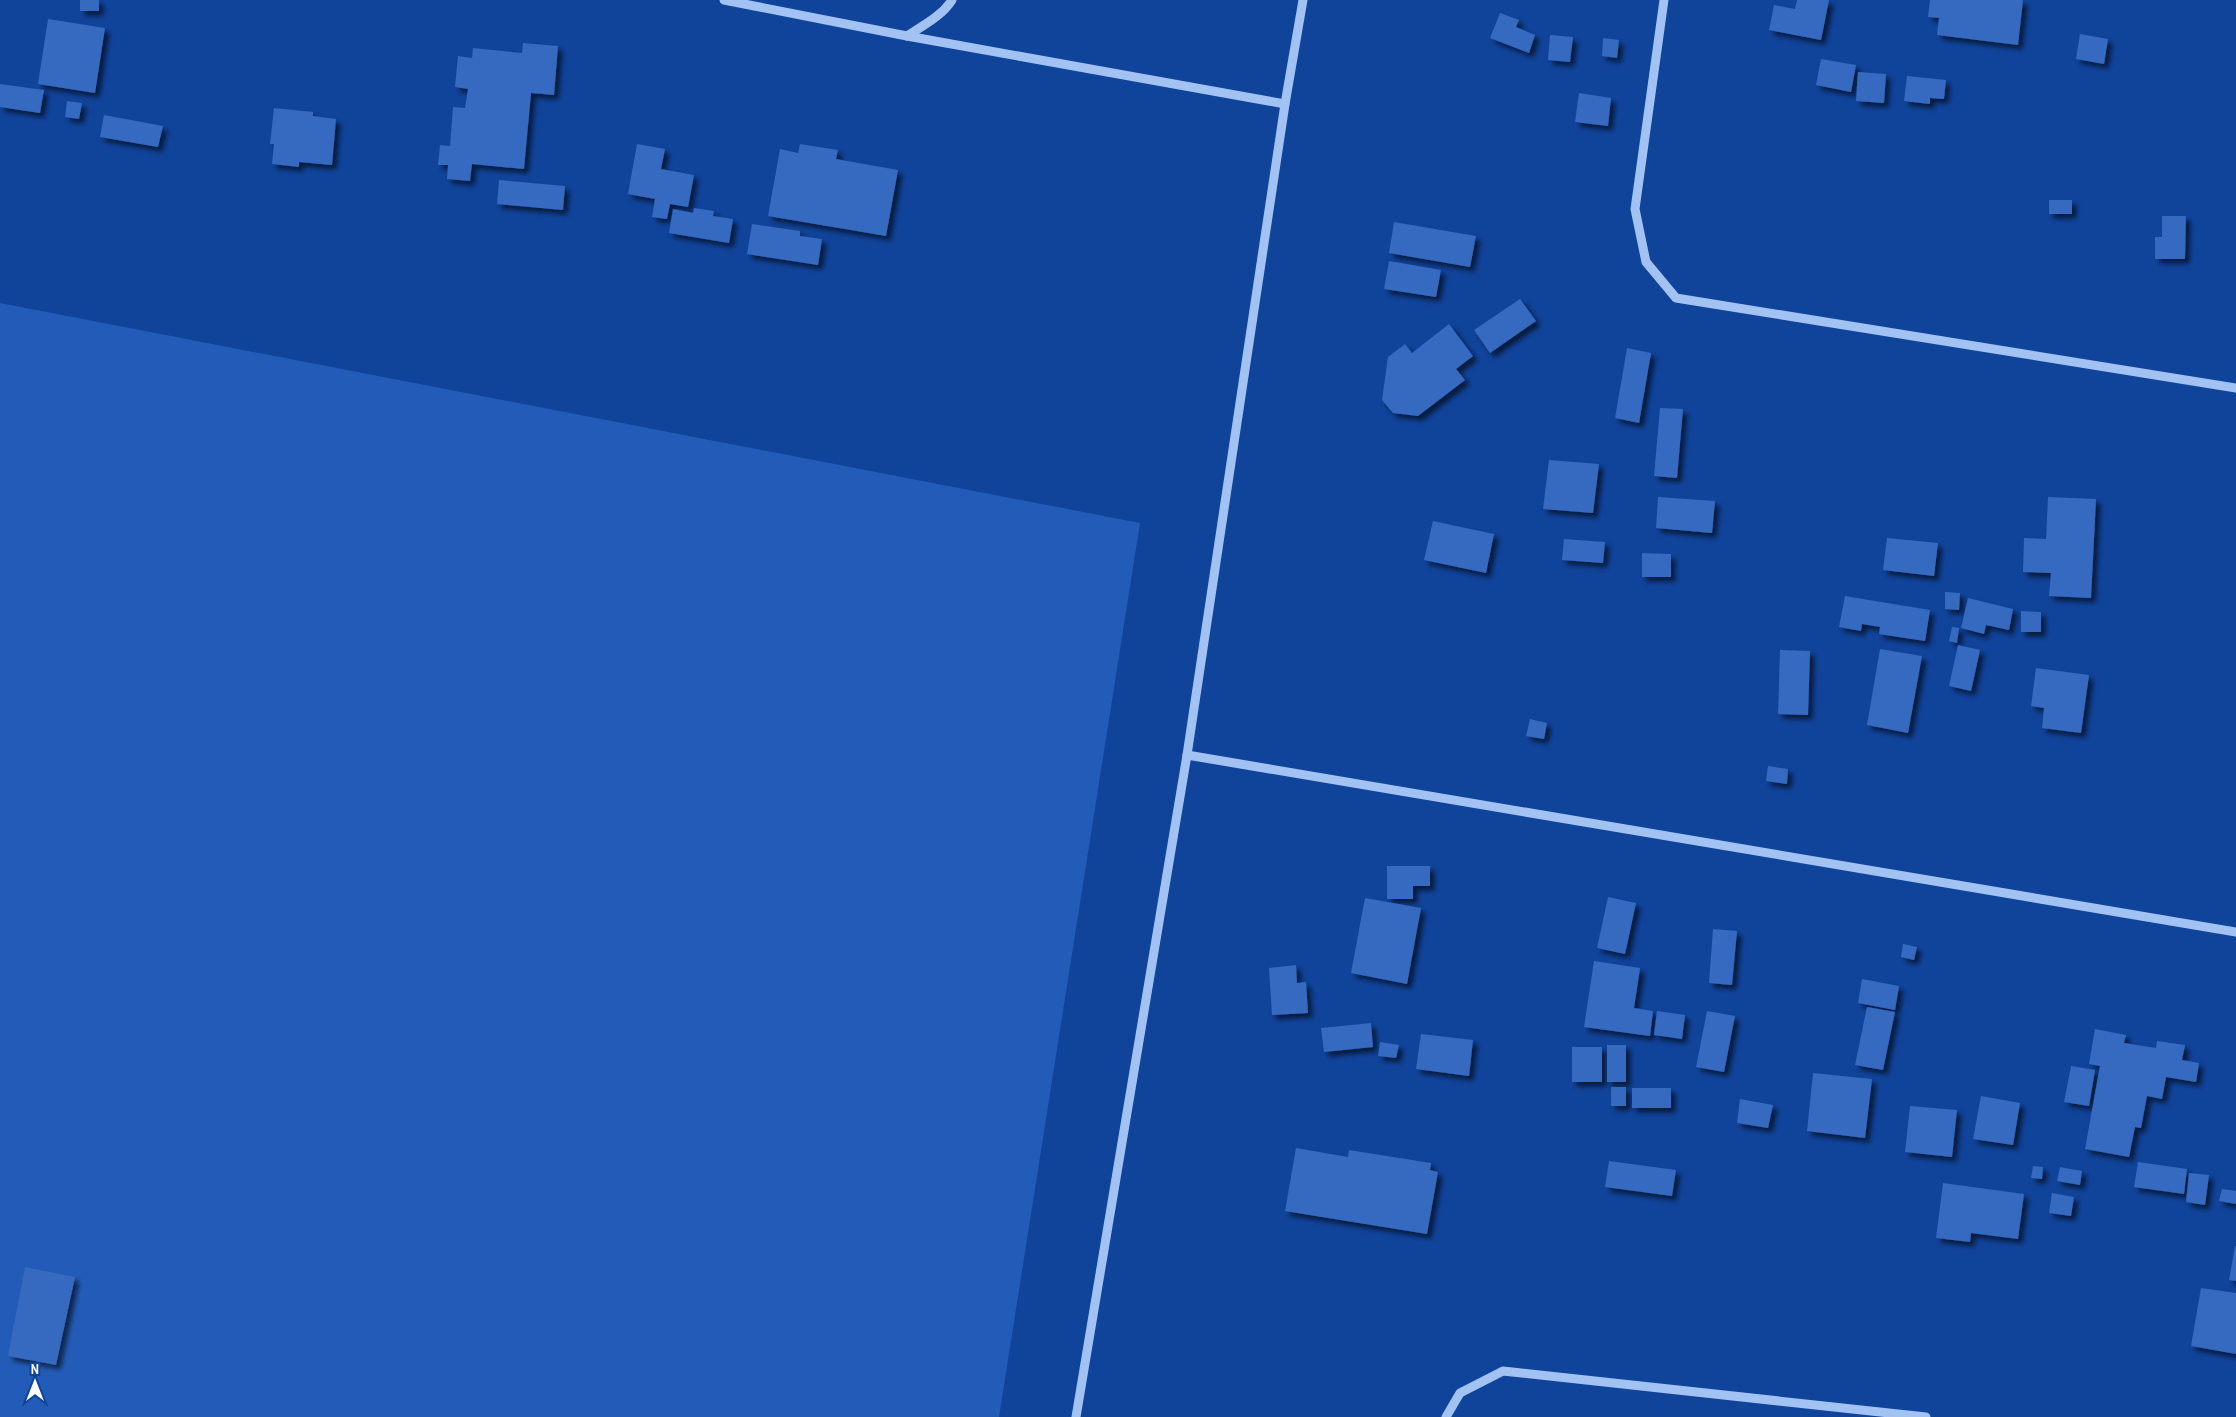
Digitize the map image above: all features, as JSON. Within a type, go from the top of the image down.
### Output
[{"type":"street","points":[[724,0],[907,36],[1285,104]]},
{"type":"street","points":[[907,36],[931,21],[952,0]]},
{"type":"street","points":[[1076,1417],[1187,754],[1285,104],[1303,0]]},
{"type":"street","points":[[1664,0],[1635,209],[1646,262],[1676,298],[2236,388]]},
{"type":"street","points":[[1187,754],[2236,932]]},
{"type":"street","points":[[1446,1417],[1460,1393],[1502,1371],[1926,1417]]},
{"type":"shaded area","points":[[0,303],[1140,523],[999,1417],[0,1417]]},
{"type":"building","points":[[80,0],[99,0],[99,11],[80,11]]},
{"type":"building","points":[[1797,0],[1829,0],[1821,40],[1769,30],[1774,5],[1795,9]]},
{"type":"building","points":[[1930,0],[2023,0],[2018,45],[1937,35],[1939,18],[1928,17]]},
{"type":"building","points":[[1500,13],[1519,20],[1516,27],[1535,35],[1529,53],[1490,38]]},
{"type":"building","points":[[48,19],[105,28],[95,93],[38,84]]},
{"type":"building","points":[[2080,34],[2108,39],[2104,64],[2076,59]]},
{"type":"building","points":[[1550,35],[1573,37],[1570,62],[1548,60]]},
{"type":"building","points":[[1603,38],[1619,40],[1617,58],[1602,56]]},
{"type":"building","points":[[523,43],[558,46],[554,95],[531,93],[524,169],[472,164],[470,181],[447,179],[448,165],[438,165],[440,145],[450,146],[453,107],[465,108],[468,89],[455,87],[458,56],[472,58],[473,48],[522,53]]},
{"type":"building","points":[[1821,59],[1856,65],[1851,92],[1816,85]]},
{"type":"building","points":[[1858,72],[1886,74],[1884,103],[1856,101]]},
{"type":"building","points":[[1907,76],[1946,80],[1944,99],[1930,98],[1930,104],[1904,101]]},
{"type":"building","points":[[0,84],[44,90],[40,113],[0,107]]},
{"type":"building","points":[[1579,93],[1611,98],[1608,126],[1575,122]]},
{"type":"building","points":[[67,101],[82,103],[79,119],[65,117]]},
{"type":"building","points":[[274,108],[313,112],[313,116],[336,119],[332,165],[299,162],[299,167],[272,164],[274,144],[270,144]]},
{"type":"building","points":[[104,115],[163,126],[158,147],[100,137]]},
{"type":"building","points":[[637,144],[665,149],[661,169],[694,175],[688,207],[670,204],[667,219],[652,217],[655,199],[628,194]]},
{"type":"building","points":[[800,144],[838,150],[836,159],[898,170],[886,236],[768,216],[780,149],[798,153]]},
{"type":"building","points":[[499,180],[565,186],[563,210],[497,204]]},
{"type":"building","points":[[2049,200],[2072,200],[2072,214],[2049,214]]},
{"type":"building","points":[[694,208],[714,211],[713,216],[733,219],[729,243],[669,233],[673,209],[693,213]]},
{"type":"building","points":[[2162,216],[2186,216],[2185,259],[2155,259],[2155,237],[2162,237]]},
{"type":"building","points":[[1394,222],[1476,236],[1470,267],[1389,253]]},
{"type":"building","points":[[752,224],[800,231],[800,236],[822,239],[818,265],[747,254]]},
{"type":"building","points":[[1389,261],[1441,270],[1436,297],[1384,289]]},
{"type":"building","points":[[1520,299],[1536,321],[1490,353],[1474,330]]},
{"type":"building","points":[[1449,324],[1473,356],[1456,369],[1465,380],[1418,416],[1393,413],[1382,400],[1388,357],[1405,344],[1412,353]]},
{"type":"building","points":[[1627,348],[1651,353],[1639,423],[1615,418]]},
{"type":"building","points":[[1660,408],[1683,409],[1677,478],[1654,476]]},
{"type":"building","points":[[1549,460],[1599,464],[1593,513],[1543,509]]},
{"type":"building","points":[[1658,497],[1715,501],[1712,533],[1656,528]]},
{"type":"building","points":[[2048,497],[2096,499],[2091,598],[2049,596],[2051,573],[2023,572],[2024,538],[2046,539]]},
{"type":"building","points":[[1433,521],[1494,534],[1486,573],[1424,560]]},
{"type":"building","points":[[1887,538],[1938,543],[1934,576],[1883,570]]},
{"type":"building","points":[[1564,539],[1605,542],[1603,563],[1562,560]]},
{"type":"building","points":[[1642,553],[1671,554],[1671,577],[1642,577]]},
{"type":"building","points":[[1945,592],[1960,593],[1959,610],[1945,609]]},
{"type":"building","points":[[1845,596],[1930,610],[1925,641],[1879,634],[1880,627],[1862,624],[1861,631],[1839,627]]},
{"type":"building","points":[[1968,598],[2013,609],[2009,630],[1986,625],[1984,634],[1961,628]]},
{"type":"building","points":[[2021,611],[2041,612],[2041,632],[2021,632]]},
{"type":"building","points":[[1952,627],[1959,628],[1957,643],[1949,641]]},
{"type":"building","points":[[1958,645],[1980,650],[1971,691],[1949,686]]},
{"type":"building","points":[[1880,649],[1922,656],[1908,733],[1867,725]]},
{"type":"building","points":[[1780,650],[1810,651],[1808,715],[1778,714]]},
{"type":"building","points":[[2036,668],[2089,675],[2081,733],[2042,728],[2044,708],[2031,706]]},
{"type":"building","points":[[1530,719],[1547,723],[1544,739],[1526,736]]},
{"type":"building","points":[[1768,766],[1788,769],[1787,784],[1766,781]]},
{"type":"building","points":[[1387,866],[1430,866],[1430,886],[1413,886],[1413,899],[1387,899]]},
{"type":"building","points":[[1608,897],[1636,903],[1625,954],[1597,948]]},
{"type":"building","points":[[1365,898],[1421,908],[1407,984],[1351,973]]},
{"type":"building","points":[[1713,929],[1737,931],[1732,985],[1709,983]]},
{"type":"building","points":[[1903,944],[1917,947],[1914,960],[1901,957]]},
{"type":"building","points":[[1594,961],[1640,968],[1634,1008],[1653,1011],[1650,1036],[1584,1027]]},
{"type":"building","points":[[1296,965],[1297,983],[1306,982],[1308,1013],[1272,1015],[1269,968]]},
{"type":"building","points":[[1862,979],[1899,986],[1895,1010],[1858,1003]]},
{"type":"building","points":[[1867,1007],[1895,1012],[1883,1070],[1855,1065]]},
{"type":"building","points":[[1657,1011],[1685,1015],[1682,1039],[1654,1035]]},
{"type":"building","points":[[1707,1011],[1735,1016],[1724,1072],[1696,1067]]},
{"type":"building","points":[[1371,1023],[1373,1047],[1324,1052],[1321,1028]]},
{"type":"building","points":[[2095,1029],[2126,1035],[2124,1043],[2156,1048],[2157,1041],[2185,1045],[2182,1060],[2199,1063],[2196,1082],[2166,1077],[2162,1099],[2147,1096],[2141,1128],[2135,1127],[2129,1157],[2085,1149],[2100,1066],[2089,1064]]},
{"type":"building","points":[[1421,1034],[1473,1040],[1469,1076],[1416,1069]]},
{"type":"building","points":[[1380,1042],[1399,1045],[1396,1058],[1378,1056]]},
{"type":"building","points":[[1607,1045],[1626,1045],[1626,1082],[1607,1082]]},
{"type":"building","points":[[1572,1047],[1602,1047],[1602,1082],[1572,1082]]},
{"type":"building","points":[[2071,1066],[2095,1070],[2089,1106],[2064,1102]]},
{"type":"building","points":[[1813,1073],[1872,1079],[1865,1138],[1807,1131]]},
{"type":"building","points":[[1611,1087],[1626,1087],[1626,1106],[1611,1106]]},
{"type":"building","points":[[1632,1088],[1671,1088],[1671,1108],[1632,1108]]},
{"type":"building","points":[[1981,1096],[2020,1103],[2013,1145],[1973,1139]]},
{"type":"building","points":[[1740,1099],[1773,1105],[1768,1128],[1737,1123]]},
{"type":"building","points":[[1910,1106],[1957,1110],[1952,1157],[1905,1152]]},
{"type":"building","points":[[1296,1148],[1348,1157],[1349,1150],[1431,1163],[1430,1170],[1438,1172],[1427,1234],[1285,1211]]},
{"type":"building","points":[[1609,1161],[1676,1170],[1672,1196],[1605,1187]]},
{"type":"building","points":[[2138,1162],[2187,1169],[2184,1194],[2134,1187]]},
{"type":"building","points":[[2033,1166],[2043,1167],[2042,1179],[2031,1178]]},
{"type":"building","points":[[2060,1167],[2082,1171],[2080,1185],[2057,1181]]},
{"type":"building","points":[[2189,1173],[2209,1175],[2205,1205],[2186,1202]]},
{"type":"building","points":[[1943,1183],[2024,1194],[2018,1239],[1971,1233],[1970,1242],[1936,1238]]},
{"type":"building","points":[[2222,1189],[2236,1191],[2236,1204],[2219,1201]]},
{"type":"building","points":[[2052,1193],[2074,1197],[2071,1216],[2049,1213]]},
{"type":"building","points":[[2236,1246],[2236,1281],[2229,1280]]},
{"type":"building","points":[[25,1267],[75,1277],[56,1365],[8,1356]]},
{"type":"building","points":[[2201,1288],[2236,1293],[2236,1354],[2191,1346]]}]
